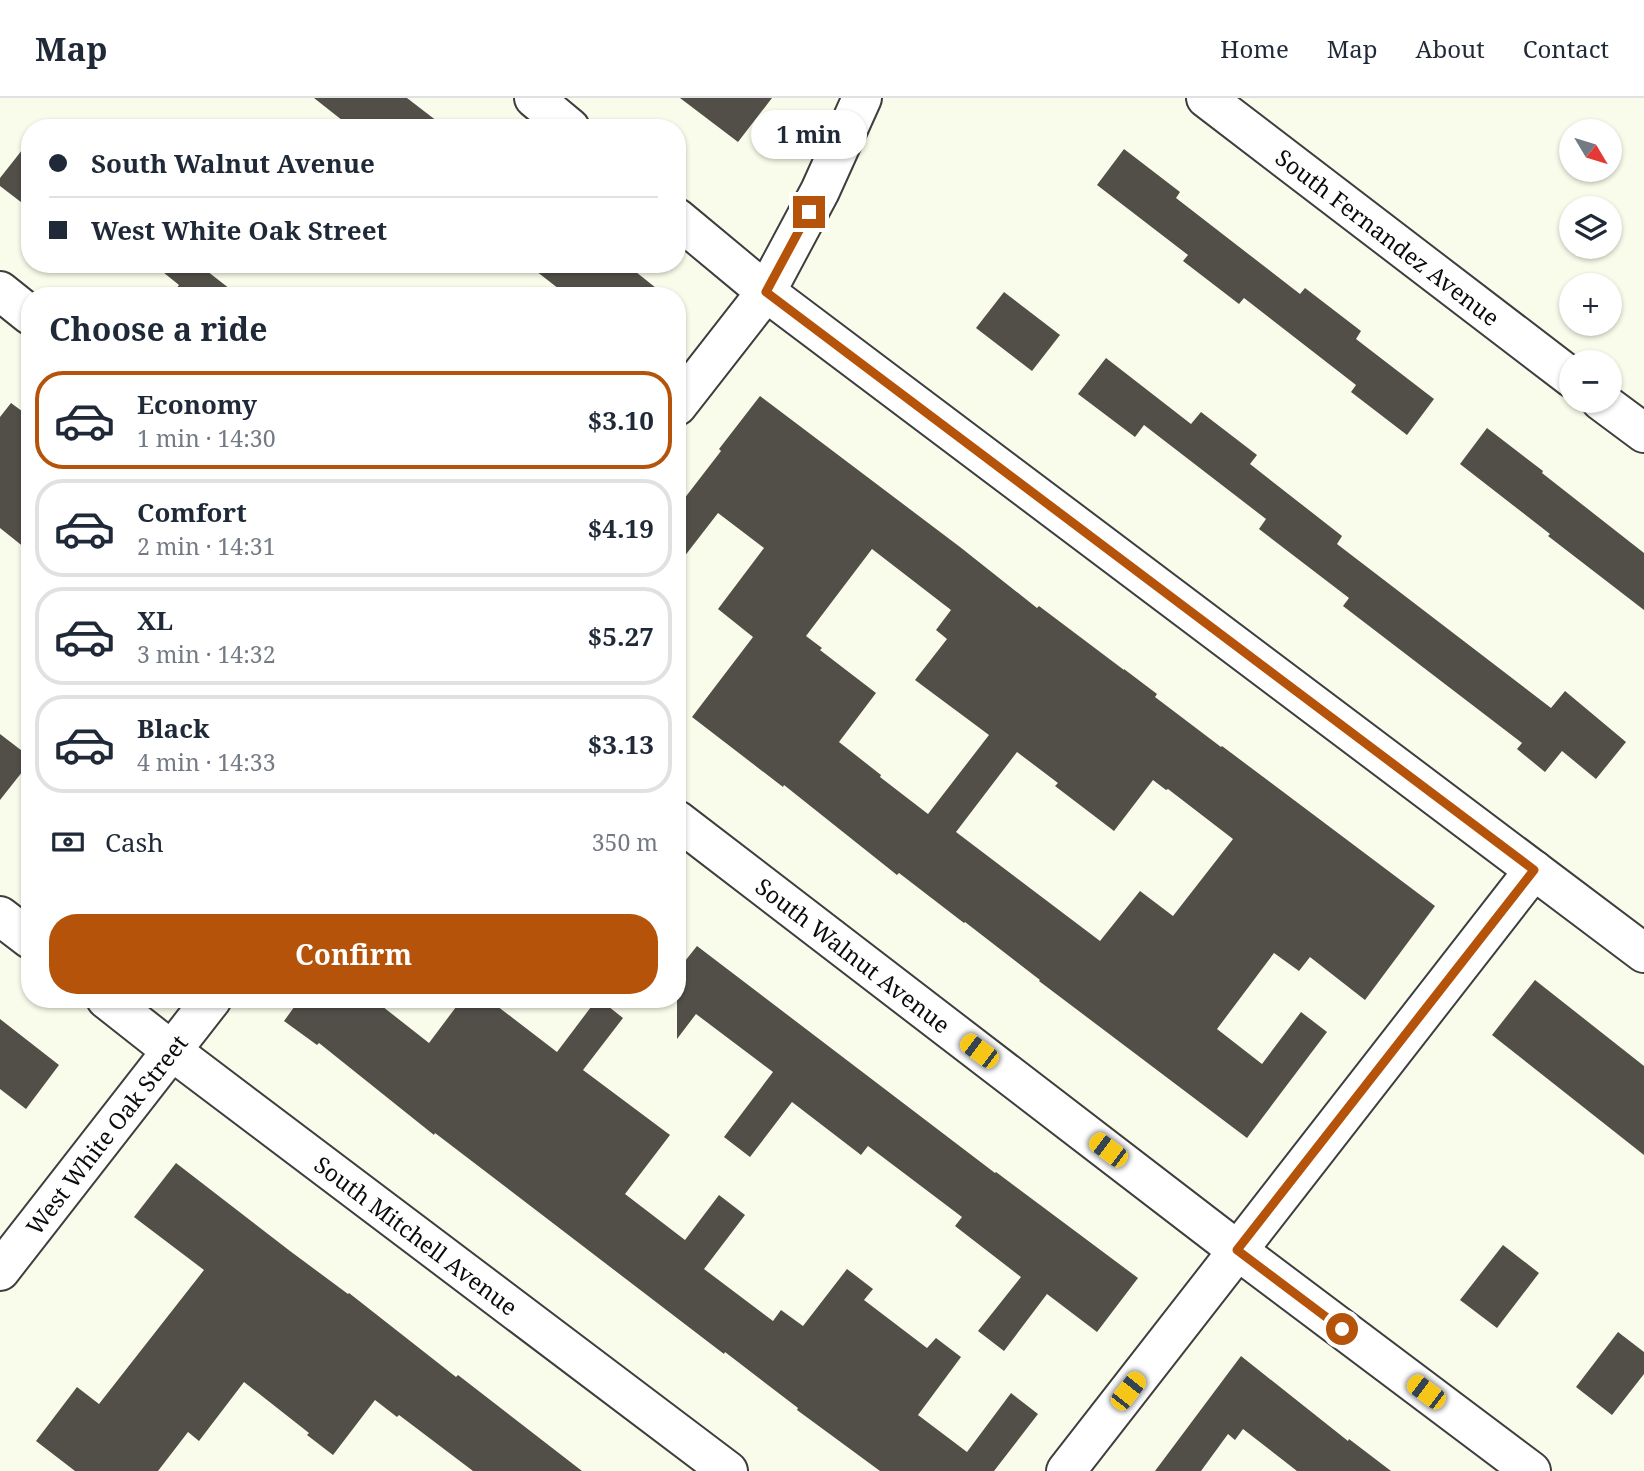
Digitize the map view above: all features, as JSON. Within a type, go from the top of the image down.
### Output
[{"type":"street","points":[[534,98],[558,119]]},
{"type":"street","points":[[686,395],[766,292],[820,191],[862,98]]},
{"type":"street","name":"South Fernandez Avenue","points":[[1206,98],[1559,368]]},
{"type":"street","points":[[686,225],[766,292],[1644,953]]},
{"type":"street","points":[[0,292],[21,308]]},
{"type":"street","points":[[1617,413],[1644,433]]},
{"type":"street","name":"South Walnut Avenue","points":[[686,827],[1237,1250],[1531,1471]]},
{"type":"street","points":[[1066,1471],[1534,870]]},
{"type":"street","points":[[0,916],[21,932]]},
{"type":"street","name":"South Mitchell Avenue","points":[[117,1008],[728,1471]]},
{"type":"street","name":"West White Oak Street","points":[[0,1271],[205,1008]]},
{"type":"building","points":[[314,98],[407,98],[434,119],[341,119]]},
{"type":"building","points":[[680,98],[772,98],[738,142]]},
{"type":"building","points":[[1124,149],[1180,192],[1176,198],[1300,294],[1305,288],[1361,331],[1356,339],[1434,399],[1407,435],[1351,392],[1356,385],[1244,298],[1239,304],[1183,261],[1188,255],[1097,185]]},
{"type":"building","points":[[21,151],[21,202],[0,186],[0,178]]},
{"type":"building","points":[[164,273],[210,273],[227,287],[178,287],[179,285]]},
{"type":"building","points":[[539,273],[637,273],[655,287],[556,287]]},
{"type":"building","points":[[1004,292],[1060,335],[1032,371],[976,328]]},
{"type":"building","points":[[1106,358],[1191,424],[1201,412],[1257,455],[1250,464],[1342,536],[1337,544],[1551,708],[1565,691],[1626,742],[1596,779],[1562,751],[1545,772],[1517,749],[1522,743],[1343,606],[1349,598],[1259,529],[1266,519],[1144,425],[1135,437],[1078,394]]},
{"type":"building","points":[[760,396],[1037,608],[1039,606],[1124,669],[1157,694],[1155,697],[1435,906],[1365,1000],[1310,957],[1299,971],[1274,953],[1217,1029],[1262,1064],[1301,1012],[1327,1032],[1247,1138],[692,717],[753,637],[718,609],[764,548],[718,513],[686,554],[686,496],[721,451],[719,449]],"holes":[[[872,549],[951,610],[936,630],[947,639],[915,680],[989,735],[928,814],[839,742],[876,693],[806,636]],[[1017,752],[1058,783],[1055,786],[1114,831],[1153,780],[1233,839],[1173,916],[1140,891],[1100,941],[956,832]]]},
{"type":"building","points":[[11,403],[21,410],[21,545],[0,528],[0,417]]},
{"type":"building","points":[[1487,428],[1644,553],[1644,610],[1460,464]]},
{"type":"building","points":[[0,734],[21,750],[21,773],[0,800]]},
{"type":"building","points":[[697,946],[995,1173],[1138,1278],[1097,1332],[1047,1294],[1004,1351],[978,1331],[1021,1277],[955,1226],[962,1217],[868,1146],[861,1155],[792,1102],[750,1157],[724,1137],[773,1072],[696,1014],[677,1039],[677,1008],[686,1008],[686,960]]},
{"type":"building","points":[[1535,980],[1644,1066],[1644,1155],[1492,1035]]},
{"type":"building","points":[[293,1008],[384,1008],[429,1043],[455,1008],[500,1008],[557,1052],[590,1008],[610,1008],[623,1018],[583,1070],[670,1135],[625,1194],[685,1240],[719,1195],[745,1215],[704,1269],[773,1321],[781,1310],[803,1326],[847,1269],[873,1289],[864,1300],[927,1348],[936,1338],[961,1357],[918,1415],[967,1452],[1011,1393],[1038,1414],[994,1471],[880,1471],[435,1133],[434,1135],[319,1043],[317,1045],[284,1021]]},
{"type":"building","points":[[0,1019],[59,1065],[26,1109],[0,1089]]},
{"type":"building","points":[[176,1163],[582,1471],[473,1471],[375,1400],[333,1455],[244,1382],[199,1441],[188,1432],[158,1471],[75,1471],[36,1441],[77,1387],[99,1404],[204,1270],[134,1217]]},
{"type":"building","points":[[1503,1245],[1539,1273],[1497,1328],[1460,1300]]},
{"type":"building","points":[[1618,1332],[1644,1352],[1644,1374],[1612,1415],[1576,1387]]},
{"type":"building","points":[[1241,1356],[1348,1441],[1349,1439],[1391,1471],[1297,1471],[1243,1429],[1235,1440],[1228,1434],[1201,1471],[1155,1471]]},
{"type":"route","points":[[809,212],[766,292],[1534,870],[1237,1250],[1342,1329]]}]
